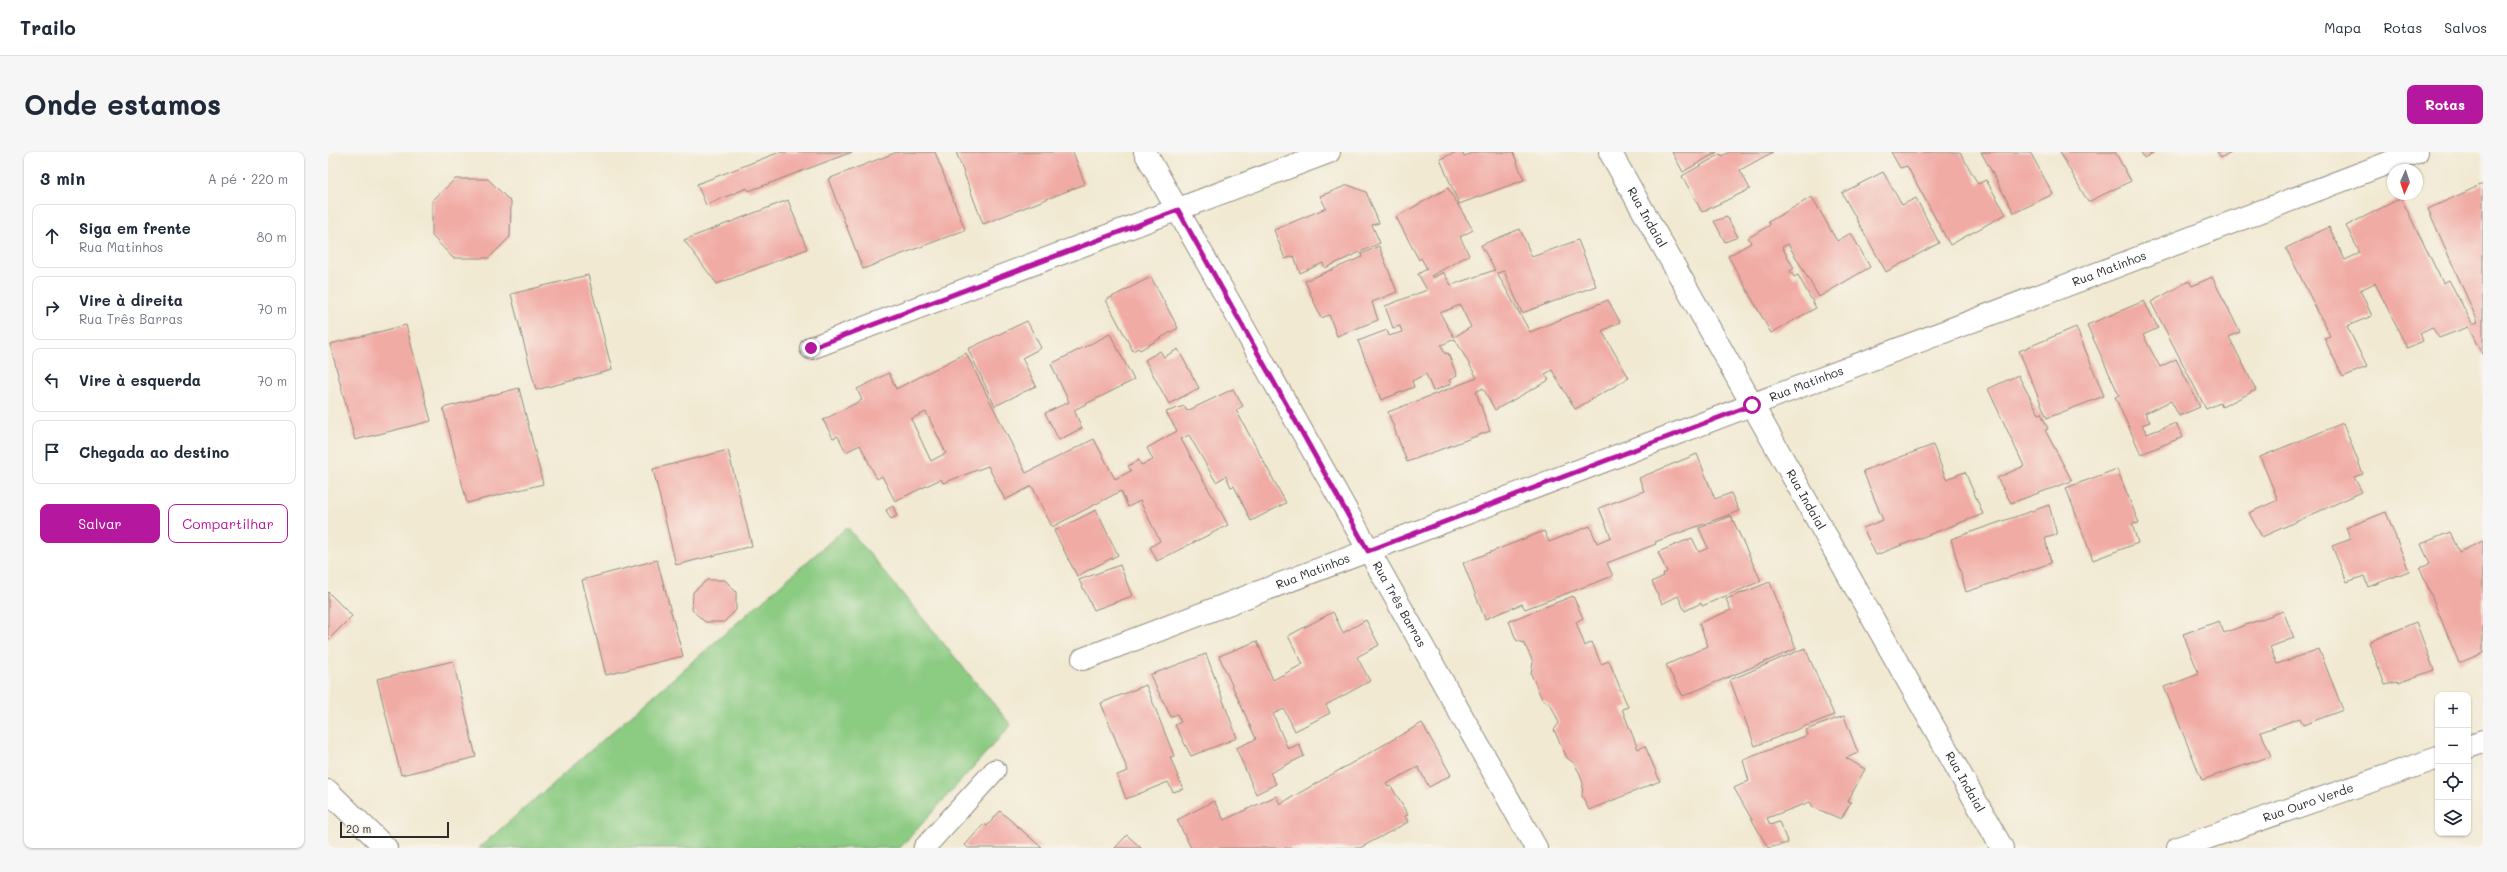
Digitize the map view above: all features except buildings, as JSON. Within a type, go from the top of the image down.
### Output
[{"type":"street","name":"Rua Três Barras","points":[[1145,152],[1536,848]]},
{"type":"street","points":[[811,348],[1329,152]]},
{"type":"street","name":"Rua Indaial","points":[[1610,152],[2002,848]]},
{"type":"street","name":"Rua Matinhos","points":[[1083,659],[2417,152]]},
{"type":"street","points":[[2471,746],[2483,742]]},
{"type":"street","name":"Rua Ouro Verde","points":[[2178,848],[2435,759]]},
{"type":"street","points":[[328,791],[386,848]]},
{"type":"lane","points":[[924,848],[995,770]]},
{"type":"green space","points":[[847,527],[1011,725],[900,848],[479,848]]},
{"type":"route","points":[[811,348],[1178,210],[1368,551],[1752,405]]}]
